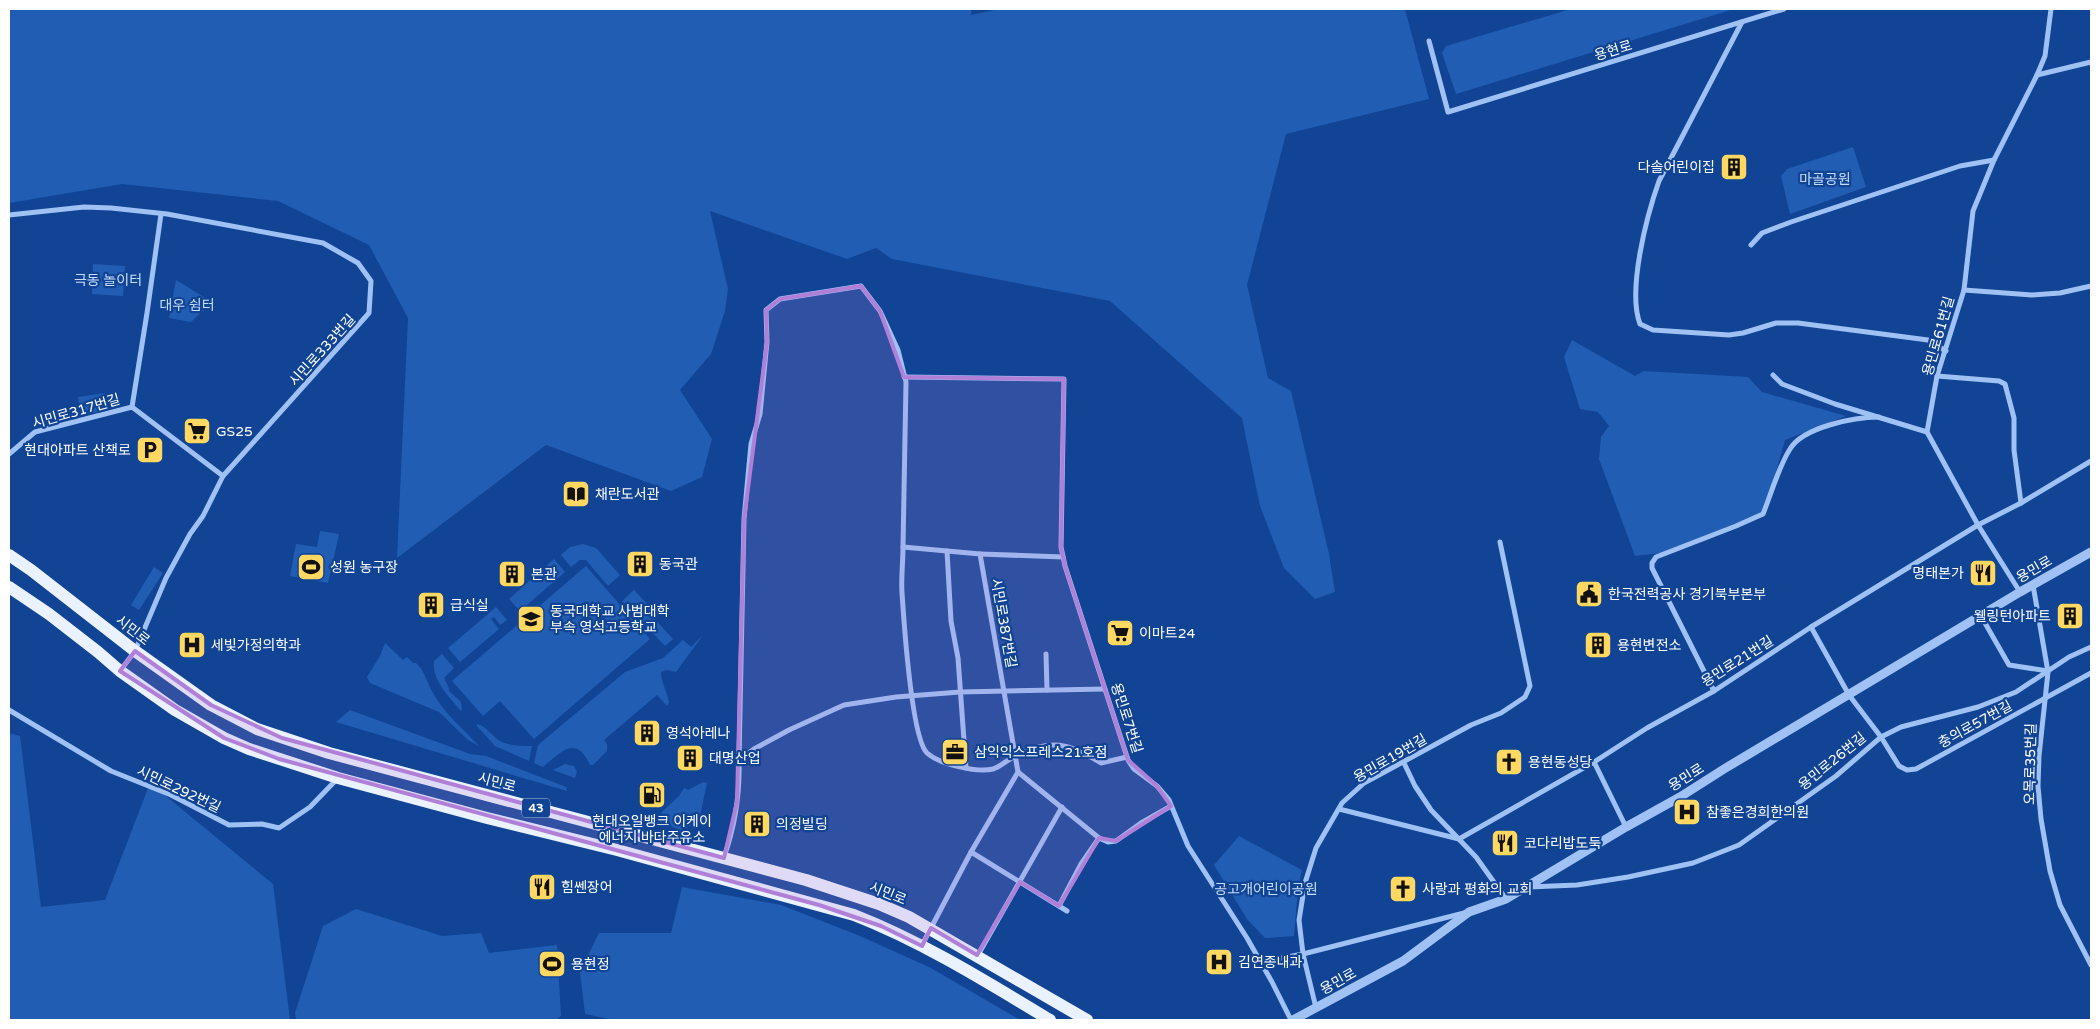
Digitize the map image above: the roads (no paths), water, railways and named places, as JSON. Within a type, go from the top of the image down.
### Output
[{"type":"main road","name":"시민로","points":[[9,555],[135,651],[211,705],[234,718],[282,738],[371,765],[724,858],[841,891],[879,904],[931,928],[1087,1020]]},
{"type":"main road","name":"43","points":[[9,587],[56,619],[120,671],[175,710],[224,738],[279,760],[338,778],[616,850],[828,908],[881,926],[922,946],[1050,1020]]},
{"type":"street","name":"용현로","points":[[1429,41],[1448,112],[1784,9]]},
{"type":"street","name":"용민로61번길","points":[[1927,432],[1937,376],[1964,290],[1973,210],[1994,160],[2037,76],[2044,56],[2051,9]]},
{"type":"street","points":[[1742,22],[1655,194],[1640,257],[1636,290],[1636,314],[1640,324],[1653,330],[1729,335],[1743,333],[1776,323],[1798,323],[1928,340],[1946,351]]},
{"type":"street","points":[[2037,76],[2091,62]]},
{"type":"street","points":[[1752,245],[1762,233],[1791,222],[1960,166],[1994,160]]},
{"type":"street","name":"시민로333번길","points":[[9,215],[84,207],[161,214],[323,243],[358,263],[371,281],[369,313],[338,350],[223,476],[203,516],[190,534],[166,578],[135,651],[120,671]]},
{"type":"street","points":[[132,407],[161,214]]},
{"type":"street","points":[[724,858],[730,841],[737,802],[744,519],[751,444],[760,414],[766,351],[766,310],[780,299],[861,286],[880,311],[898,350],[904,377],[906,446],[902,591],[912,696],[918,736],[926,752],[938,761],[982,770],[994,769],[1031,748],[1050,743],[1072,748],[1101,762],[1127,757]]},
{"type":"street","points":[[1964,290],[2032,295],[2060,293],[2091,286]]},
{"type":"street","points":[[1773,375],[1782,384],[1835,404],[1927,432],[1978,525],[2020,592]]},
{"type":"street","points":[[1937,376],[1999,381],[2005,384],[2014,418],[2014,450],[2021,503]]},
{"type":"street","name":"용민로7번길","points":[[904,377],[1064,379],[1061,547],[1127,757],[1134,769],[1157,786],[1171,806],[1192,852],[1260,962],[1292,1020]]},
{"type":"street","name":"시민로317번길","points":[[9,454],[35,432],[132,407],[223,476]]},
{"type":"street","points":[[1714,691],[1652,568],[1652,563],[1656,557],[1763,514],[1790,449],[1799,437],[1845,420],[1878,417]]},
{"type":"street","name":"용민로21번길","points":[[1459,839],[1594,762],[1646,728],[1714,691],[1811,627],[1978,525],[2021,503],[2091,461]]},
{"type":"street","name":"용민로19번길","points":[[1316,1008],[1303,954],[1299,920],[1305,883],[1316,848],[1339,809],[1351,794],[1364,783],[1471,726],[1502,713],[1525,697],[1530,686],[1500,542]]},
{"type":"street","points":[[903,547],[980,554],[1063,557]]},
{"type":"street","points":[[947,551],[951,602],[950,621],[956,642],[966,768]]},
{"type":"street","name":"용민로","points":[[1292,1020],[1403,961],[1469,912],[1506,899],[1680,797],[1848,694],[2091,552]]},
{"type":"street","name":"시민로387번길","points":[[980,554],[1018,772]]},
{"type":"street","name":"오목로35번길","points":[[2033,585],[2048,672],[2042,721],[2038,786],[2050,871],[2060,905],[2091,965]]},
{"type":"street","points":[[1981,616],[2009,665],[2048,672]]},
{"type":"street","name":"충의로57번길","points":[[1811,627],[1848,694],[1881,736],[1899,766],[1907,770],[1916,769],[2091,673]]},
{"type":"street","name":"용민로26번길","points":[[1526,887],[1576,885],[1628,877],[1693,863],[1739,845],[1836,776],[1881,736],[1901,727],[1978,707],[2016,692],[2069,657],[2091,647]]},
{"type":"street","points":[[1046,654],[1047,690]]},
{"type":"street","points":[[739,760],[754,749],[789,730],[838,707],[861,702],[960,692],[1105,689]]},
{"type":"street","name":"시민로292번길","points":[[9,710],[111,770],[171,795],[229,825],[262,824],[279,828],[310,807],[338,778]]},
{"type":"street","points":[[1594,762],[1626,827]]},
{"type":"street","points":[[1404,763],[1415,786],[1432,810],[1441,822],[1476,857],[1506,899]]},
{"type":"street","points":[[922,946],[971,852],[1018,772],[1099,838],[1108,842],[1116,841],[1141,823],[1171,806]]},
{"type":"street","points":[[977,955],[1062,807]]},
{"type":"street","points":[[1339,809],[1459,839]]},
{"type":"street","points":[[1059,906],[1081,864],[1099,838]]},
{"type":"street","points":[[971,852],[1067,911]]},
{"type":"street","points":[[1260,962],[1303,954],[1469,912]]},
{"type":"place","name":"다솔어린이집","points":[[1734,167]]},
{"type":"place","name":"GS25","points":[[197,431]]},
{"type":"place","name":"현대아파트 산책로","points":[[150,450]]},
{"type":"place","name":"채란도서관","points":[[576,494]]},
{"type":"place","name":"동국관","points":[[640,564]]},
{"type":"place","name":"성원 농구장","points":[[311,567]]},
{"type":"place","name":"명태본가","points":[[1983,573]]},
{"type":"place","name":"본관","points":[[512,574]]},
{"type":"place","name":"한국전력공사 경기북부본부","points":[[1589,594]]},
{"type":"place","name":"급식실","points":[[431,605]]},
{"type":"place","name":"웰링턴아파트","points":[[2070,616]]},
{"type":"place","name":"동국대학교 사범대학 부속 영석고등학교","points":[[531,619]]},
{"type":"place","name":"이마트24","points":[[1120,633]]},
{"type":"place","name":"세빛가정의학과","points":[[192,645]]},
{"type":"place","name":"용현변전소","points":[[1598,645]]},
{"type":"place","name":"영석아레나","points":[[647,733]]},
{"type":"place","name":"삼익익스프레스21호점","points":[[955,752]]},
{"type":"place","name":"대명산업","points":[[690,758]]},
{"type":"place","name":"용현동성당","points":[[1509,762]]},
{"type":"place","name":"현대오일뱅크 이케이 에너지 바다주유소","points":[[652,795]]},
{"type":"place","name":"참좋은경희한의원","points":[[1687,812]]},
{"type":"place","name":"의정빌딩","points":[[757,824]]},
{"type":"place","name":"코다리밥도둑","points":[[1505,843]]},
{"type":"place","name":"힘쎈장어","points":[[542,887]]},
{"type":"place","name":"사랑과 평화의 교회","points":[[1403,889]]},
{"type":"place","name":"김연종내과","points":[[1219,962]]},
{"type":"place","name":"용현정","points":[[552,964]]},
{"type":"park label","name":"마골공원","points":[[1825,179]]},
{"type":"park label","name":"극동 놀이터","points":[[108,280]]},
{"type":"park label","name":"대우 쉼터","points":[[187,305]]},
{"type":"park label","name":"공고개어린이공원","points":[[1266,889]]}]
